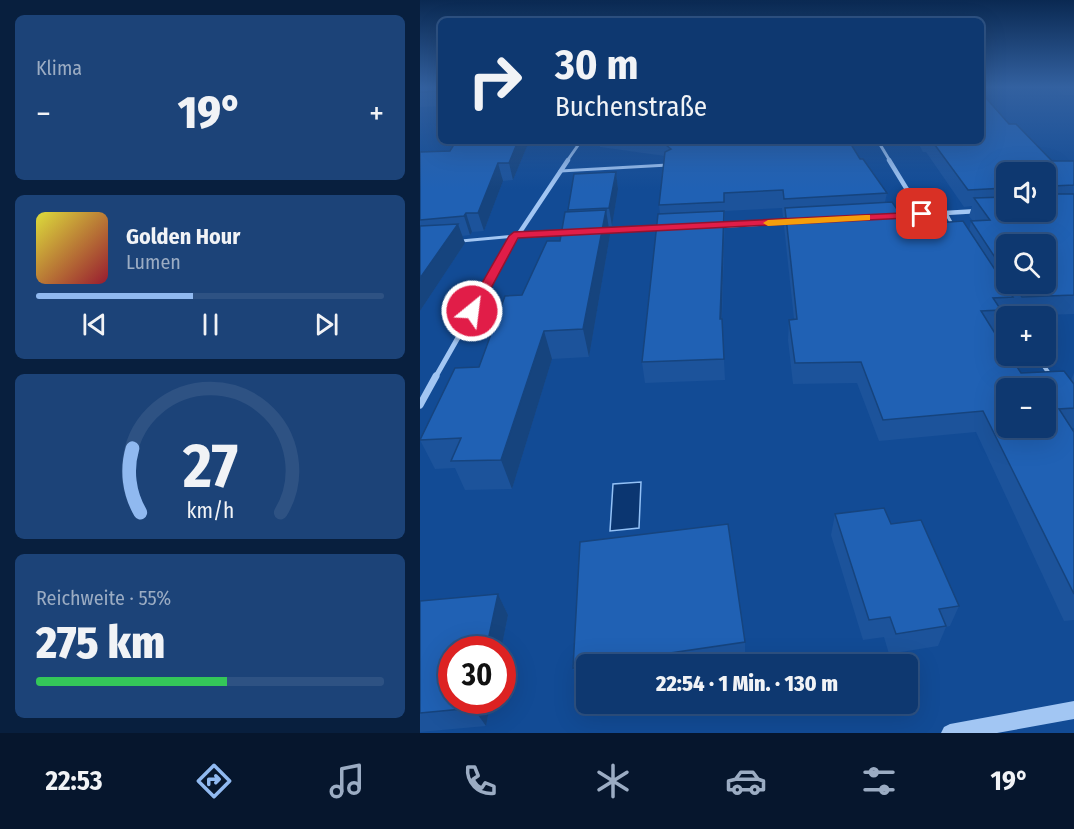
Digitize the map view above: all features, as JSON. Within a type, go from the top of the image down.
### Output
[{"type":"street","points":[[420,405],[514,236],[579,144]]},
{"type":"street","points":[[880,144],[922,214]]},
{"type":"street","points":[[888,216],[986,211]]},
{"type":"street","points":[[704,226],[797,222]]},
{"type":"street","points":[[597,231],[668,228]]},
{"type":"street","points":[[514,236],[574,233]]},
{"type":"street","points":[[950,733],[1074,710]]},
{"type":"lane","points":[[560,171],[669,165]]},
{"type":"lane","points":[[946,213],[956,231]]},
{"type":"lane","points":[[454,241],[514,236]]},
{"type":"water","points":[[641,482],[639,528],[610,531],[613,484]]},
{"type":"building","points":[[984,120],[1006,120],[1009,124],[1016,124],[1052,161],[1074,161],[1074,185],[1056,186],[1056,162],[996,162],[996,189],[968,190],[934,144],[984,144]]},
{"type":"building","points":[[454,144],[517,144],[509,163],[498,163],[478,213],[420,220],[420,152],[450,151]]},
{"type":"building","points":[[851,144],[887,193],[784,199],[783,190],[724,193],[724,202],[659,205],[665,152],[671,149],[666,145]]},
{"type":"building","points":[[616,172],[609,208],[568,210],[574,174]]},
{"type":"building","points":[[1056,194],[1074,194],[1074,295],[1022,297],[1020,294],[1056,294],[1056,234],[996,234],[996,259],[971,221],[990,220],[974,198],[996,197],[996,222],[1056,222]]},
{"type":"building","points":[[892,202],[908,225],[963,221],[996,271],[996,294],[1011,294],[1013,297],[993,298],[998,306],[996,306],[996,310],[981,311],[996,335],[996,366],[1016,366],[1021,373],[1064,371],[1074,384],[1074,408],[1059,409],[1074,432],[1074,594],[996,438],[1056,438],[1056,378],[996,378],[996,437],[983,411],[883,420],[861,362],[795,363],[789,320],[797,319],[785,208]]},
{"type":"building","points":[[606,210],[583,329],[544,331],[501,460],[451,461],[461,438],[420,440],[455,368],[479,367],[505,296],[522,295],[547,241],[560,241],[565,212]]},
{"type":"building","points":[[724,211],[720,319],[722,319],[724,359],[642,362],[658,214]]},
{"type":"building","points":[[458,224],[420,278],[420,226]]},
{"type":"building","points":[[884,508],[891,524],[921,520],[959,606],[939,609],[946,626],[896,634],[890,617],[869,620],[835,514]]},
{"type":"building","points":[[728,524],[745,642],[663,654],[576,654],[576,668],[573,668],[580,542]]},
{"type":"building","points":[[498,594],[489,636],[438,636],[438,711],[420,713],[420,601]]},
{"type":"slow traffic","points":[[768,223],[866,218]]},
{"type":"route","points":[[472,311],[514,236],[922,214]]}]
